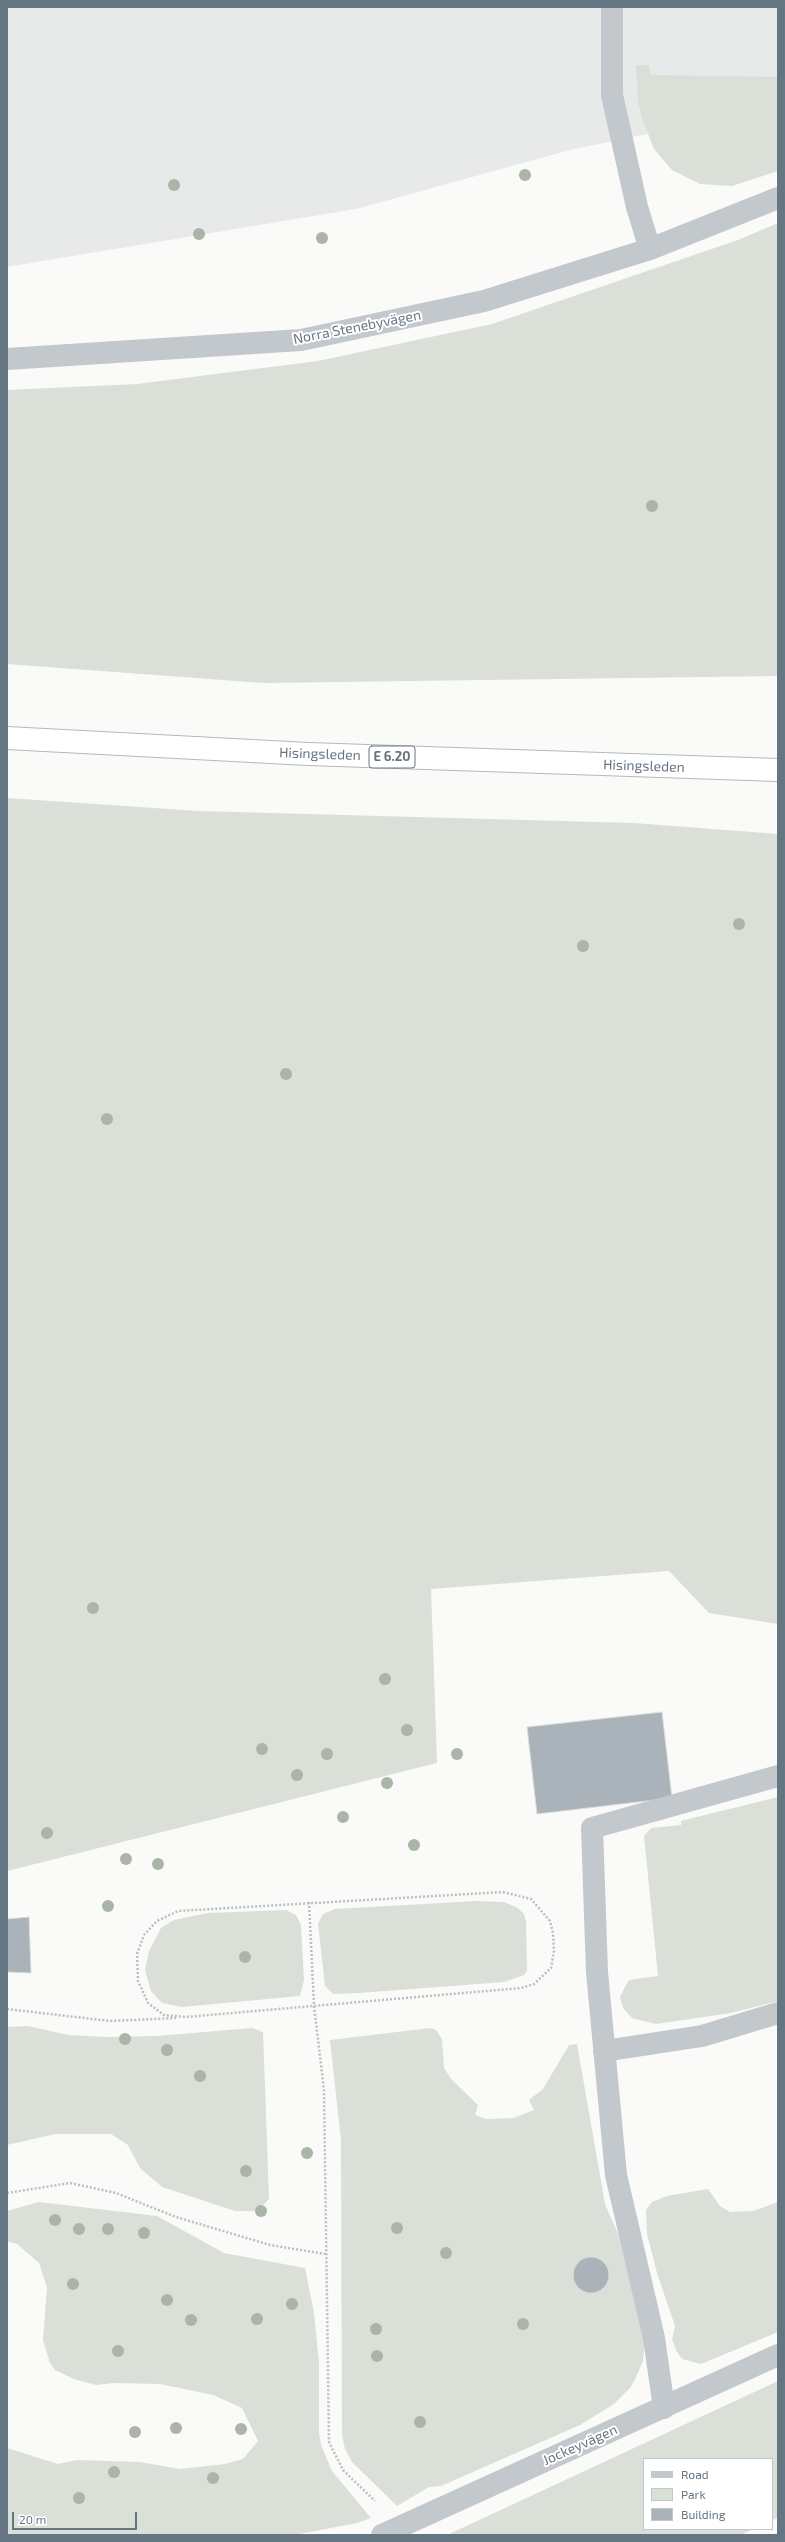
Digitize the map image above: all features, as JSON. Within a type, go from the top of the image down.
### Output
[{"type":"highway","name":"Hisingsleden","points":[[7,738],[308,754],[778,770]]},
{"type":"street","points":[[612,7],[612,95],[636,200],[650,249]]},
{"type":"street","name":"Norra Stenebyvägen","points":[[7,359],[301,340],[484,301],[650,249],[778,198]]},
{"type":"street","points":[[664,2408],[654,2338],[616,2175],[597,1972],[592,1828],[778,1776]]},
{"type":"street","points":[[604,2051],[702,2036],[778,2013]]},
{"type":"street","name":"Jockeyvägen","points":[[397,2532],[778,2356]]},
{"type":"path","points":[[7,2009],[110,2021],[186,2017],[527,1986],[543,1978],[551,1968],[554,1951],[553,1933],[550,1921],[531,1899],[503,1892],[309,1902],[178,1911],[157,1921],[144,1935],[137,1954],[138,1981],[148,2003],[164,2015],[186,2017]]},
{"type":"path","points":[[309,1902],[314,2006],[324,2090],[326,2176],[325,2254],[329,2442],[343,2470],[397,2532]]},
{"type":"path","points":[[7,2193],[70,2183],[116,2193],[176,2217],[270,2245],[325,2254]]},
{"type":"shaded area","points":[[7,7],[778,7],[778,131],[662,131],[570,150],[356,209],[7,267]]},
{"type":"green space","points":[[636,65],[649,65],[651,75],[778,77],[778,171],[732,186],[700,184],[672,170],[654,149],[642,118],[638,102]]},
{"type":"green space","points":[[778,223],[778,676],[263,683],[7,664],[7,390],[137,384],[318,361],[492,324],[738,240]]},
{"type":"green space","points":[[7,798],[198,811],[634,823],[778,834],[778,1624],[709,1613],[669,1571],[431,1589],[437,1763],[7,1871]]},
{"type":"green space","points":[[778,1797],[778,2001],[731,2013],[656,2024],[632,2018],[623,2008],[620,1997],[629,1980],[658,1976],[644,1836],[651,1828],[681,1825],[681,1821]]},
{"type":"green space","points":[[477,1901],[504,1902],[518,1908],[524,1914],[526,1921],[527,1971],[524,1975],[504,1982],[358,1993],[333,1994],[325,1986],[318,1924],[323,1914],[335,1909]]},
{"type":"green space","points":[[286,1910],[296,1915],[301,1925],[304,1980],[300,1996],[182,2007],[162,2003],[151,1991],[145,1970],[149,1951],[161,1928],[174,1920],[208,1913]]},
{"type":"green space","points":[[28,2026],[68,2035],[107,2037],[157,2036],[252,2028],[263,2032],[269,2199],[257,2211],[235,2211],[162,2187],[140,2168],[128,2145],[111,2134],[55,2134],[7,2145],[7,2027]]},
{"type":"green space","points":[[430,2028],[436,2030],[442,2039],[444,2068],[451,2079],[478,2105],[475,2115],[486,2119],[514,2118],[534,2110],[529,2100],[543,2089],[569,2045],[577,2044],[605,2204],[619,2236],[645,2342],[643,2361],[635,2379],[630,2388],[614,2404],[580,2425],[441,2486],[429,2487],[397,2506],[352,2462],[345,2449],[342,2435],[341,2140],[330,2040]]},
{"type":"green space","points":[[708,2189],[720,2206],[730,2212],[753,2211],[778,2202],[778,2332],[701,2364],[682,2359],[676,2350],[672,2339],[675,2326],[657,2273],[647,2234],[646,2210],[652,2202],[667,2196]]},
{"type":"green space","points":[[39,2202],[157,2216],[224,2253],[305,2268],[314,2313],[319,2363],[319,2432],[321,2445],[332,2471],[371,2518],[357,2523],[294,2535],[7,2535],[7,2448],[58,2464],[77,2460],[140,2462],[180,2469],[225,2464],[243,2459],[258,2441],[242,2408],[213,2395],[160,2384],[113,2383],[96,2385],[74,2379],[55,2370],[50,2363],[43,2340],[47,2288],[39,2263],[17,2244],[7,2241],[7,2211]]},
{"type":"green space","points":[[778,2381],[778,2518],[773,2520],[773,2458],[643,2458],[643,2530],[751,2530],[740,2535],[447,2535]]},
{"type":"building","points":[[662,1712],[672,1798],[537,1814],[527,1727]]},
{"type":"building","points":[[29,1917],[31,1973],[7,1972],[7,1919]]},
{"type":"building","points":[[595,2257],[604,2262],[608,2268],[608,2282],[604,2288],[595,2293],[587,2293],[578,2288],[574,2282],[573,2271],[578,2262],[584,2258]]}]
